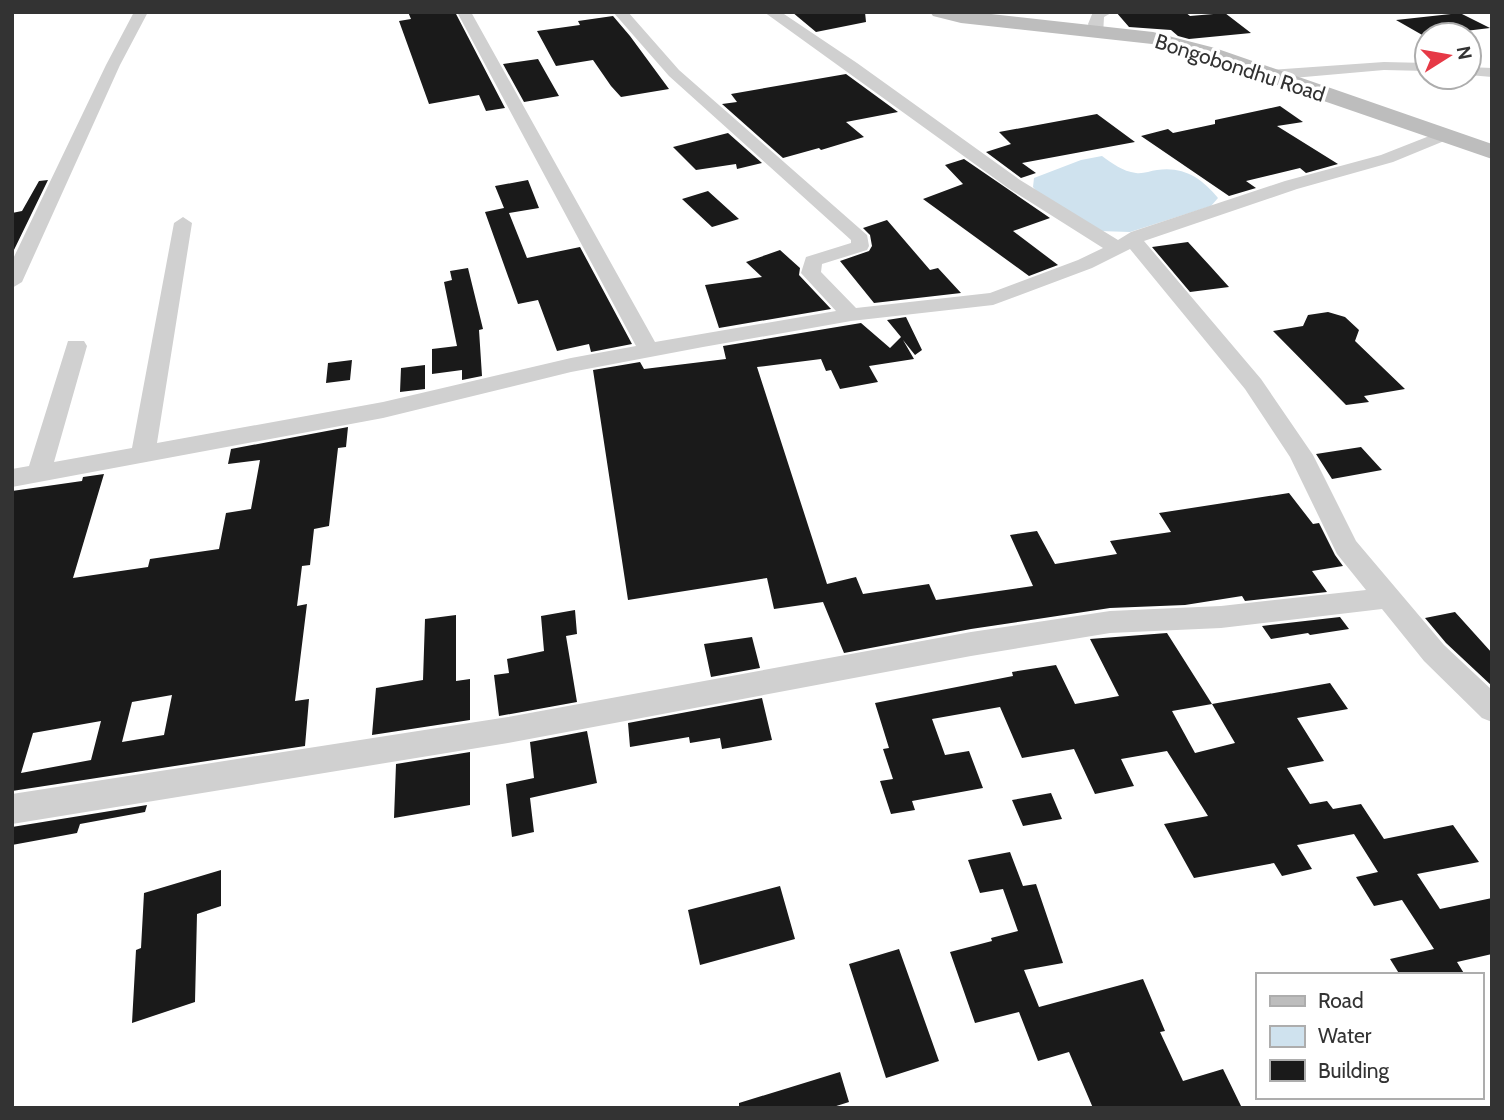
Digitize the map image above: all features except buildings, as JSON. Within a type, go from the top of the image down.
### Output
[{"type":"street","points":[[12,282],[113,65],[141,12]]},
{"type":"street","points":[[464,12],[649,351]]},
{"type":"street","points":[[620,12],[674,73],[860,239],[860,246],[813,261],[811,273],[851,315]]},
{"type":"street","points":[[771,12],[852,66],[1014,184],[1125,244],[1253,384],[1301,455],[1346,547],[1434,653],[1492,709]]},
{"type":"street","name":"Bongobondhu Road","points":[[940,12],[961,17],[1102,22],[1208,53],[1492,152]]},
{"type":"street","points":[[1269,75],[1384,66],[1413,67]]},
{"type":"street","points":[[12,478],[383,410],[571,365],[851,315],[993,299],[1085,264],[1138,236],[1290,185],[1418,149],[1443,136]]},
{"type":"street","points":[[143,455],[183,223]]},
{"type":"street","points":[[39,473],[76,345]]},
{"type":"street","points":[[12,809],[508,730],[971,643],[1097,624],[1221,617],[1388,598]]},
{"type":"water","points":[[1102,156],[1131,172],[1166,169],[1184,172],[1199,179],[1218,198],[1211,206],[1130,232],[1099,231],[1038,193],[1033,187],[1034,178],[1081,160]]}]
